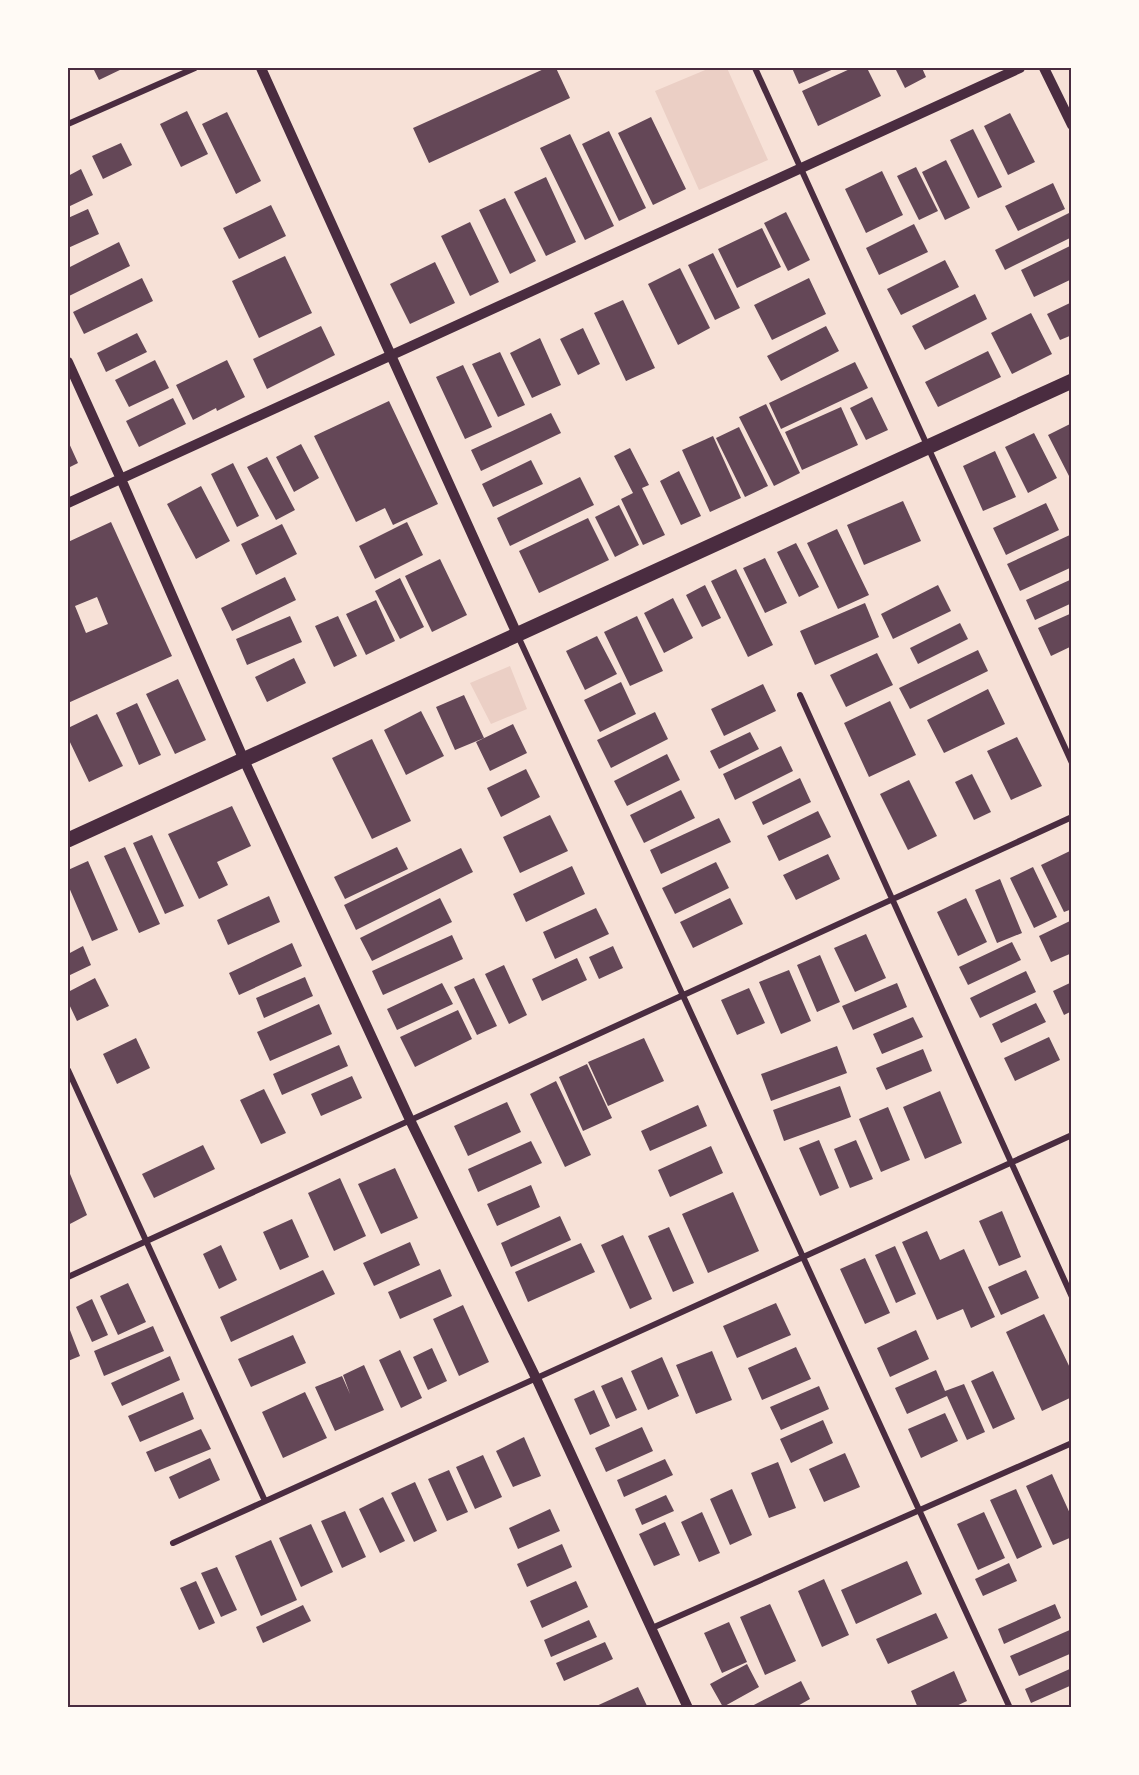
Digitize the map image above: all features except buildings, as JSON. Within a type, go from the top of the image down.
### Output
[{"type":"main road","points":[[68,840],[1071,381]]},
{"type":"street","points":[[68,124],[195,68]]},
{"type":"street","points":[[261,68],[517,634],[1010,1707]]},
{"type":"street","points":[[755,68],[1071,763]]},
{"type":"street","points":[[68,503],[1020,68]]},
{"type":"street","points":[[1044,68],[1071,125]]},
{"type":"street","points":[[68,362],[244,760],[410,1120],[536,1378],[688,1707]]},
{"type":"street","points":[[800,695],[1071,1297]]},
{"type":"street","points":[[68,1277],[1071,817]]},
{"type":"street","points":[[68,1070],[265,1501]]},
{"type":"street","points":[[173,1543],[1071,1136]]},
{"type":"street","points":[[652,1628],[1071,1443]]},
{"type":"shaded area","points":[[710,68],[727,68],[768,160],[699,190],[655,91]]},
{"type":"shaded area","points":[[510,666],[527,709],[491,724],[470,683]]}]
